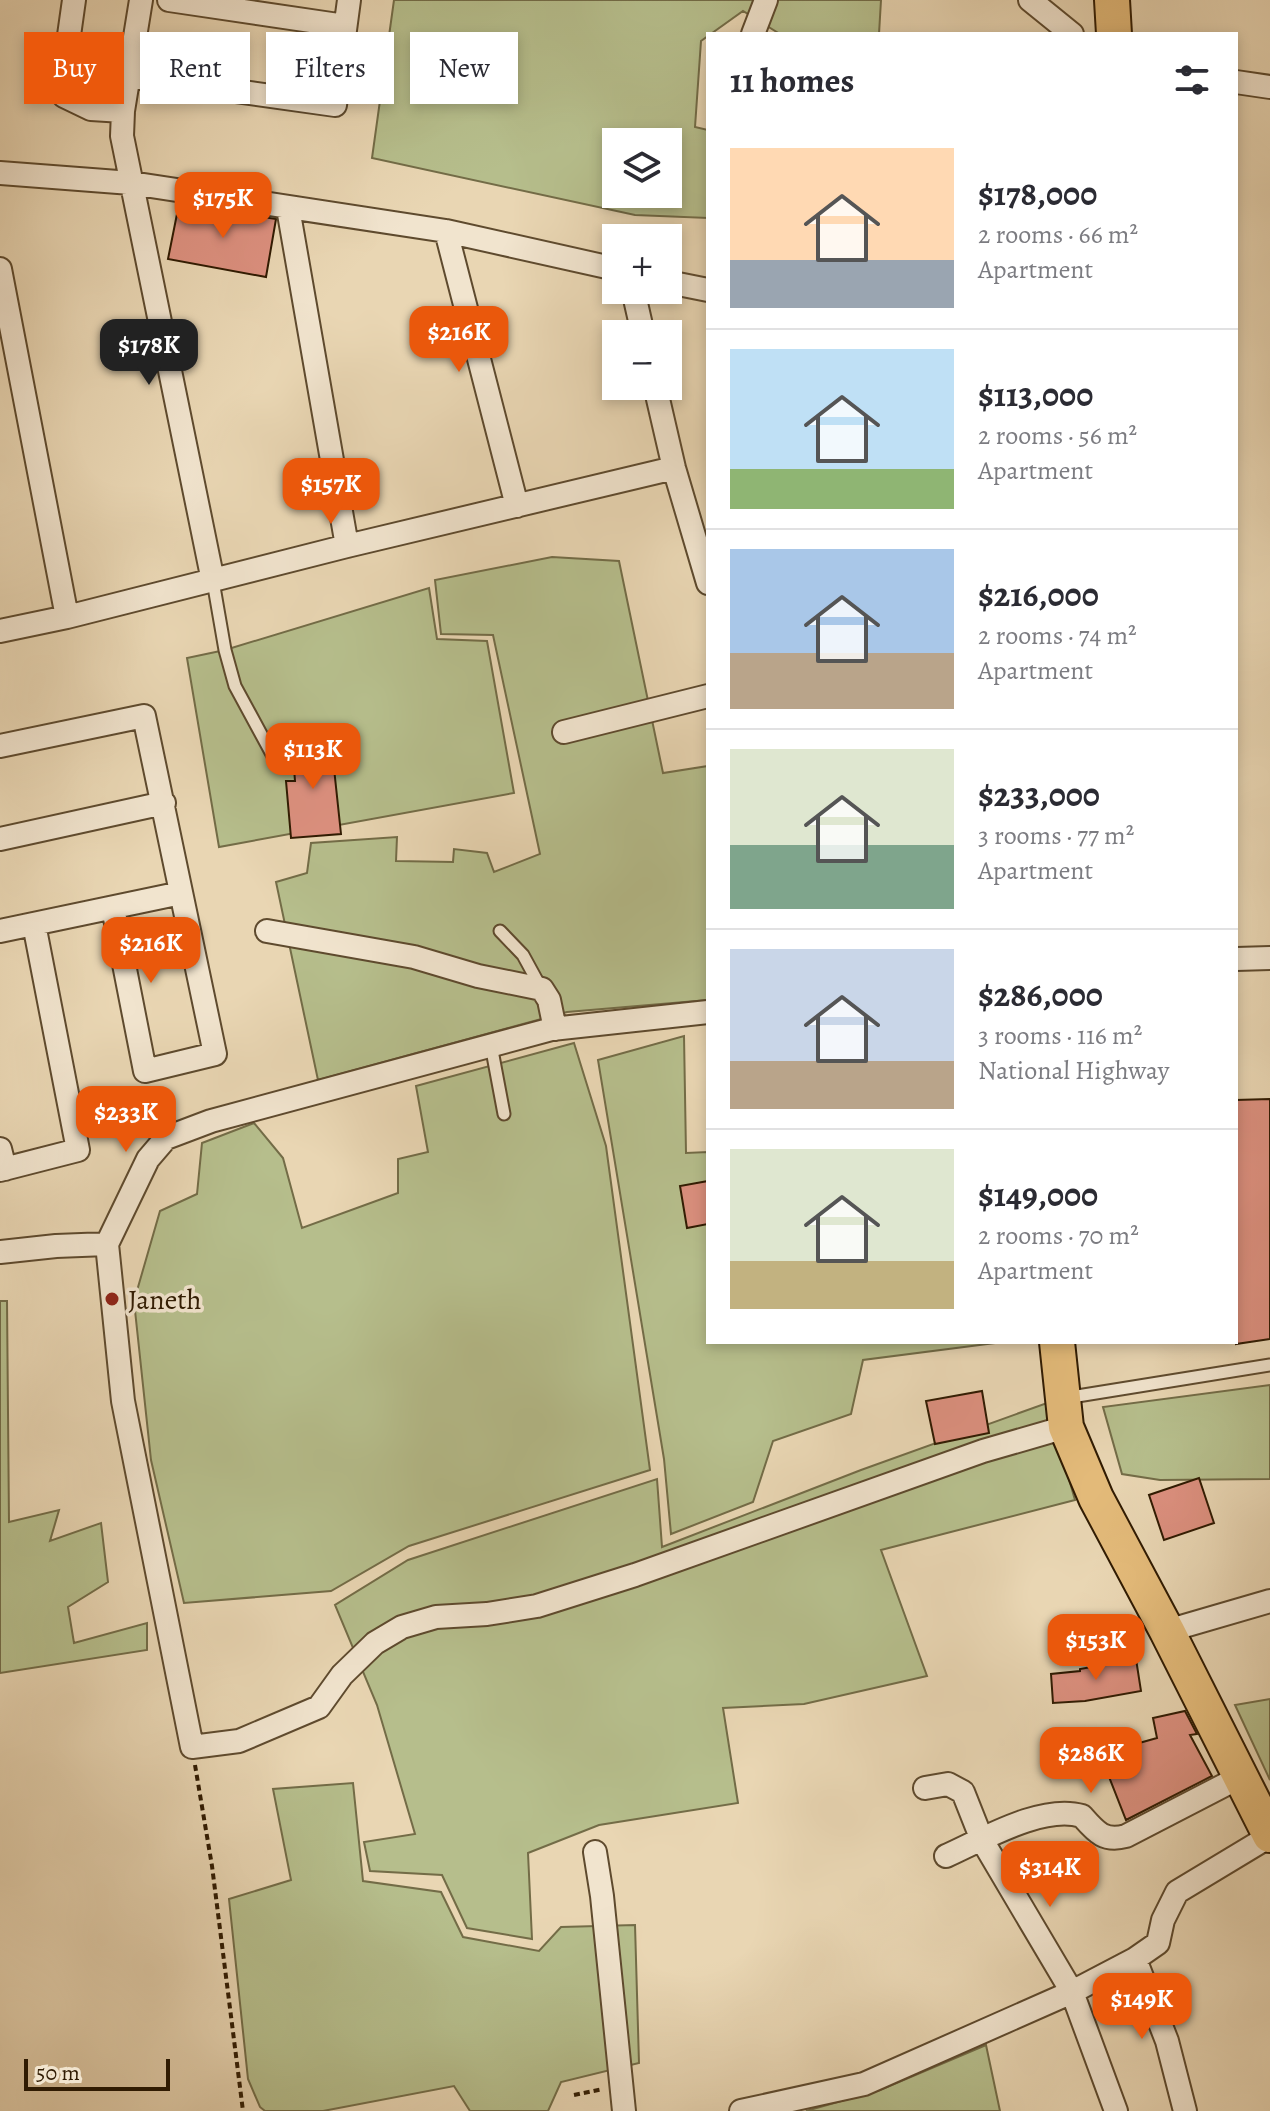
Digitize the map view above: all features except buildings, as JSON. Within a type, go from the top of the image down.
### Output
[{"type":"main road","points":[[1112,0],[1114,32]]},
{"type":"main road","points":[[1057,1344],[1065,1413],[1096,1498],[1270,1835]]},
{"type":"street","points":[[74,0],[62,85],[64,96],[91,109],[123,111]]},
{"type":"street","points":[[141,0],[123,111],[122,136],[213,581]]},
{"type":"street","points":[[169,0],[345,26]]},
{"type":"street","points":[[129,76],[335,105],[349,0]]},
{"type":"street","points":[[754,32],[766,0]]},
{"type":"street","points":[[1030,0],[1070,32]]},
{"type":"street","points":[[1238,82],[1270,87]]},
{"type":"street","points":[[0,173],[131,183],[446,231],[602,266]]},
{"type":"street","points":[[288,208],[347,546]]},
{"type":"street","points":[[446,231],[517,506]]},
{"type":"street","points":[[0,269],[67,617]]},
{"type":"street","points":[[682,285],[706,290]]},
{"type":"street","points":[[658,400],[674,468],[706,576]]},
{"type":"street","points":[[0,631],[674,468]]},
{"type":"street","points":[[564,732],[706,696]]},
{"type":"street","points":[[0,746],[144,716],[215,1054],[145,1071],[113,908]]},
{"type":"street","points":[[0,839],[164,803]]},
{"type":"street","points":[[0,931],[181,893]]},
{"type":"street","points":[[2,1163],[78,1150],[34,924]]},
{"type":"street","points":[[267,931],[414,957],[478,976],[542,989],[549,1000],[555,1029]]},
{"type":"street","points":[[1238,959],[1270,958]]},
{"type":"street","points":[[706,1012],[555,1029],[491,1045],[211,1121],[166,1138],[148,1159],[107,1244],[123,1401],[192,1747],[239,1741],[319,1707],[342,1675],[375,1643],[402,1627],[436,1617],[487,1614],[537,1606],[635,1575],[983,1451],[1065,1413]]},
{"type":"street","points":[[0,1252],[107,1244]]},
{"type":"street","points":[[1167,1631],[1270,1601]]},
{"type":"street","points":[[946,1856],[1019,1823],[1075,1814],[1082,1816],[1101,1837],[1113,1839],[1168,1817],[1242,1776]]},
{"type":"street","points":[[925,1788],[948,1784],[963,1792],[982,1840],[1072,1992],[1116,2111]]},
{"type":"street","points":[[741,2111],[864,2084],[1072,1992],[1135,1959],[1158,1943],[1163,1920],[1177,1892],[1270,1835]]},
{"type":"street","points":[[595,1852],[624,2111]]},
{"type":"street","points":[[1135,1959],[1167,2041],[1185,2111]]},
{"type":"lane","points":[[213,581],[225,650],[235,686],[274,758]]},
{"type":"lane","points":[[500,931],[523,955],[542,989]]},
{"type":"lane","points":[[491,1045],[504,1114]]},
{"type":"lane","points":[[1065,1413],[1270,1365]]},
{"type":"path","points":[[192,1747],[212,1866],[243,2111]]},
{"type":"path","points":[[574,2095],[620,2084]]},
{"type":"green space","points":[[394,0],[881,0],[879,32],[777,32],[743,11],[714,32],[706,32],[706,37],[701,41],[695,127],[706,130],[706,218],[635,215],[603,208],[682,208],[682,128],[602,128],[602,208],[372,158],[380,104],[394,104],[394,32],[390,32]]},
{"type":"green space","points":[[552,557],[619,561],[663,773],[706,766],[706,1000],[567,1012],[318,1080],[276,882],[307,873],[311,843],[397,837],[396,861],[453,862],[454,849],[487,853],[494,872],[540,854],[493,635],[441,634],[435,580]]},
{"type":"green space","points":[[429,588],[437,639],[487,641],[514,793],[219,847],[187,658],[225,650]]},
{"type":"green space","points":[[684,1036],[686,1153],[706,1152],[706,1344],[987,1344],[863,1360],[851,1414],[773,1441],[753,1502],[671,1534],[664,1459],[598,1060]]},
{"type":"green space","points":[[574,1043],[606,1146],[650,1470],[409,1546],[331,1591],[184,1603],[151,1460],[134,1301],[160,1211],[197,1194],[202,1143],[254,1123],[283,1158],[302,1228],[398,1193],[398,1159],[428,1152],[416,1086]]},
{"type":"green space","points":[[0,1301],[7,1301],[9,1522],[59,1510],[50,1541],[101,1523],[108,1582],[68,1607],[74,1643],[147,1623],[147,1650],[0,1673]]},
{"type":"green space","points":[[1270,1385],[1270,1479],[1160,1480],[1122,1474],[1103,1407]]},
{"type":"green space","points":[[1047,1403],[1075,1500],[881,1550],[927,1676],[804,1704],[723,1708],[738,1803],[599,1825],[528,1853],[532,1939],[467,1928],[442,1875],[370,1871],[364,1842],[415,1834],[377,1705],[335,1605],[408,1560],[657,1479],[662,1547],[861,1470]]},
{"type":"green space","points":[[1270,1699],[1270,1780],[1235,1705]]},
{"type":"green space","points":[[353,1783],[363,1881],[441,1892],[463,1937],[539,1951],[561,1927],[635,1925],[639,2063],[561,2082],[548,2111],[470,2111],[454,2086],[323,2111],[265,2111],[260,2107],[248,2079],[229,1899],[291,1880],[273,1789]]},
{"type":"green space","points":[[986,2045],[1000,2111],[806,2111],[880,2090]]},
{"type":"place","name":"Janeth","points":[[112,1299]]}]
